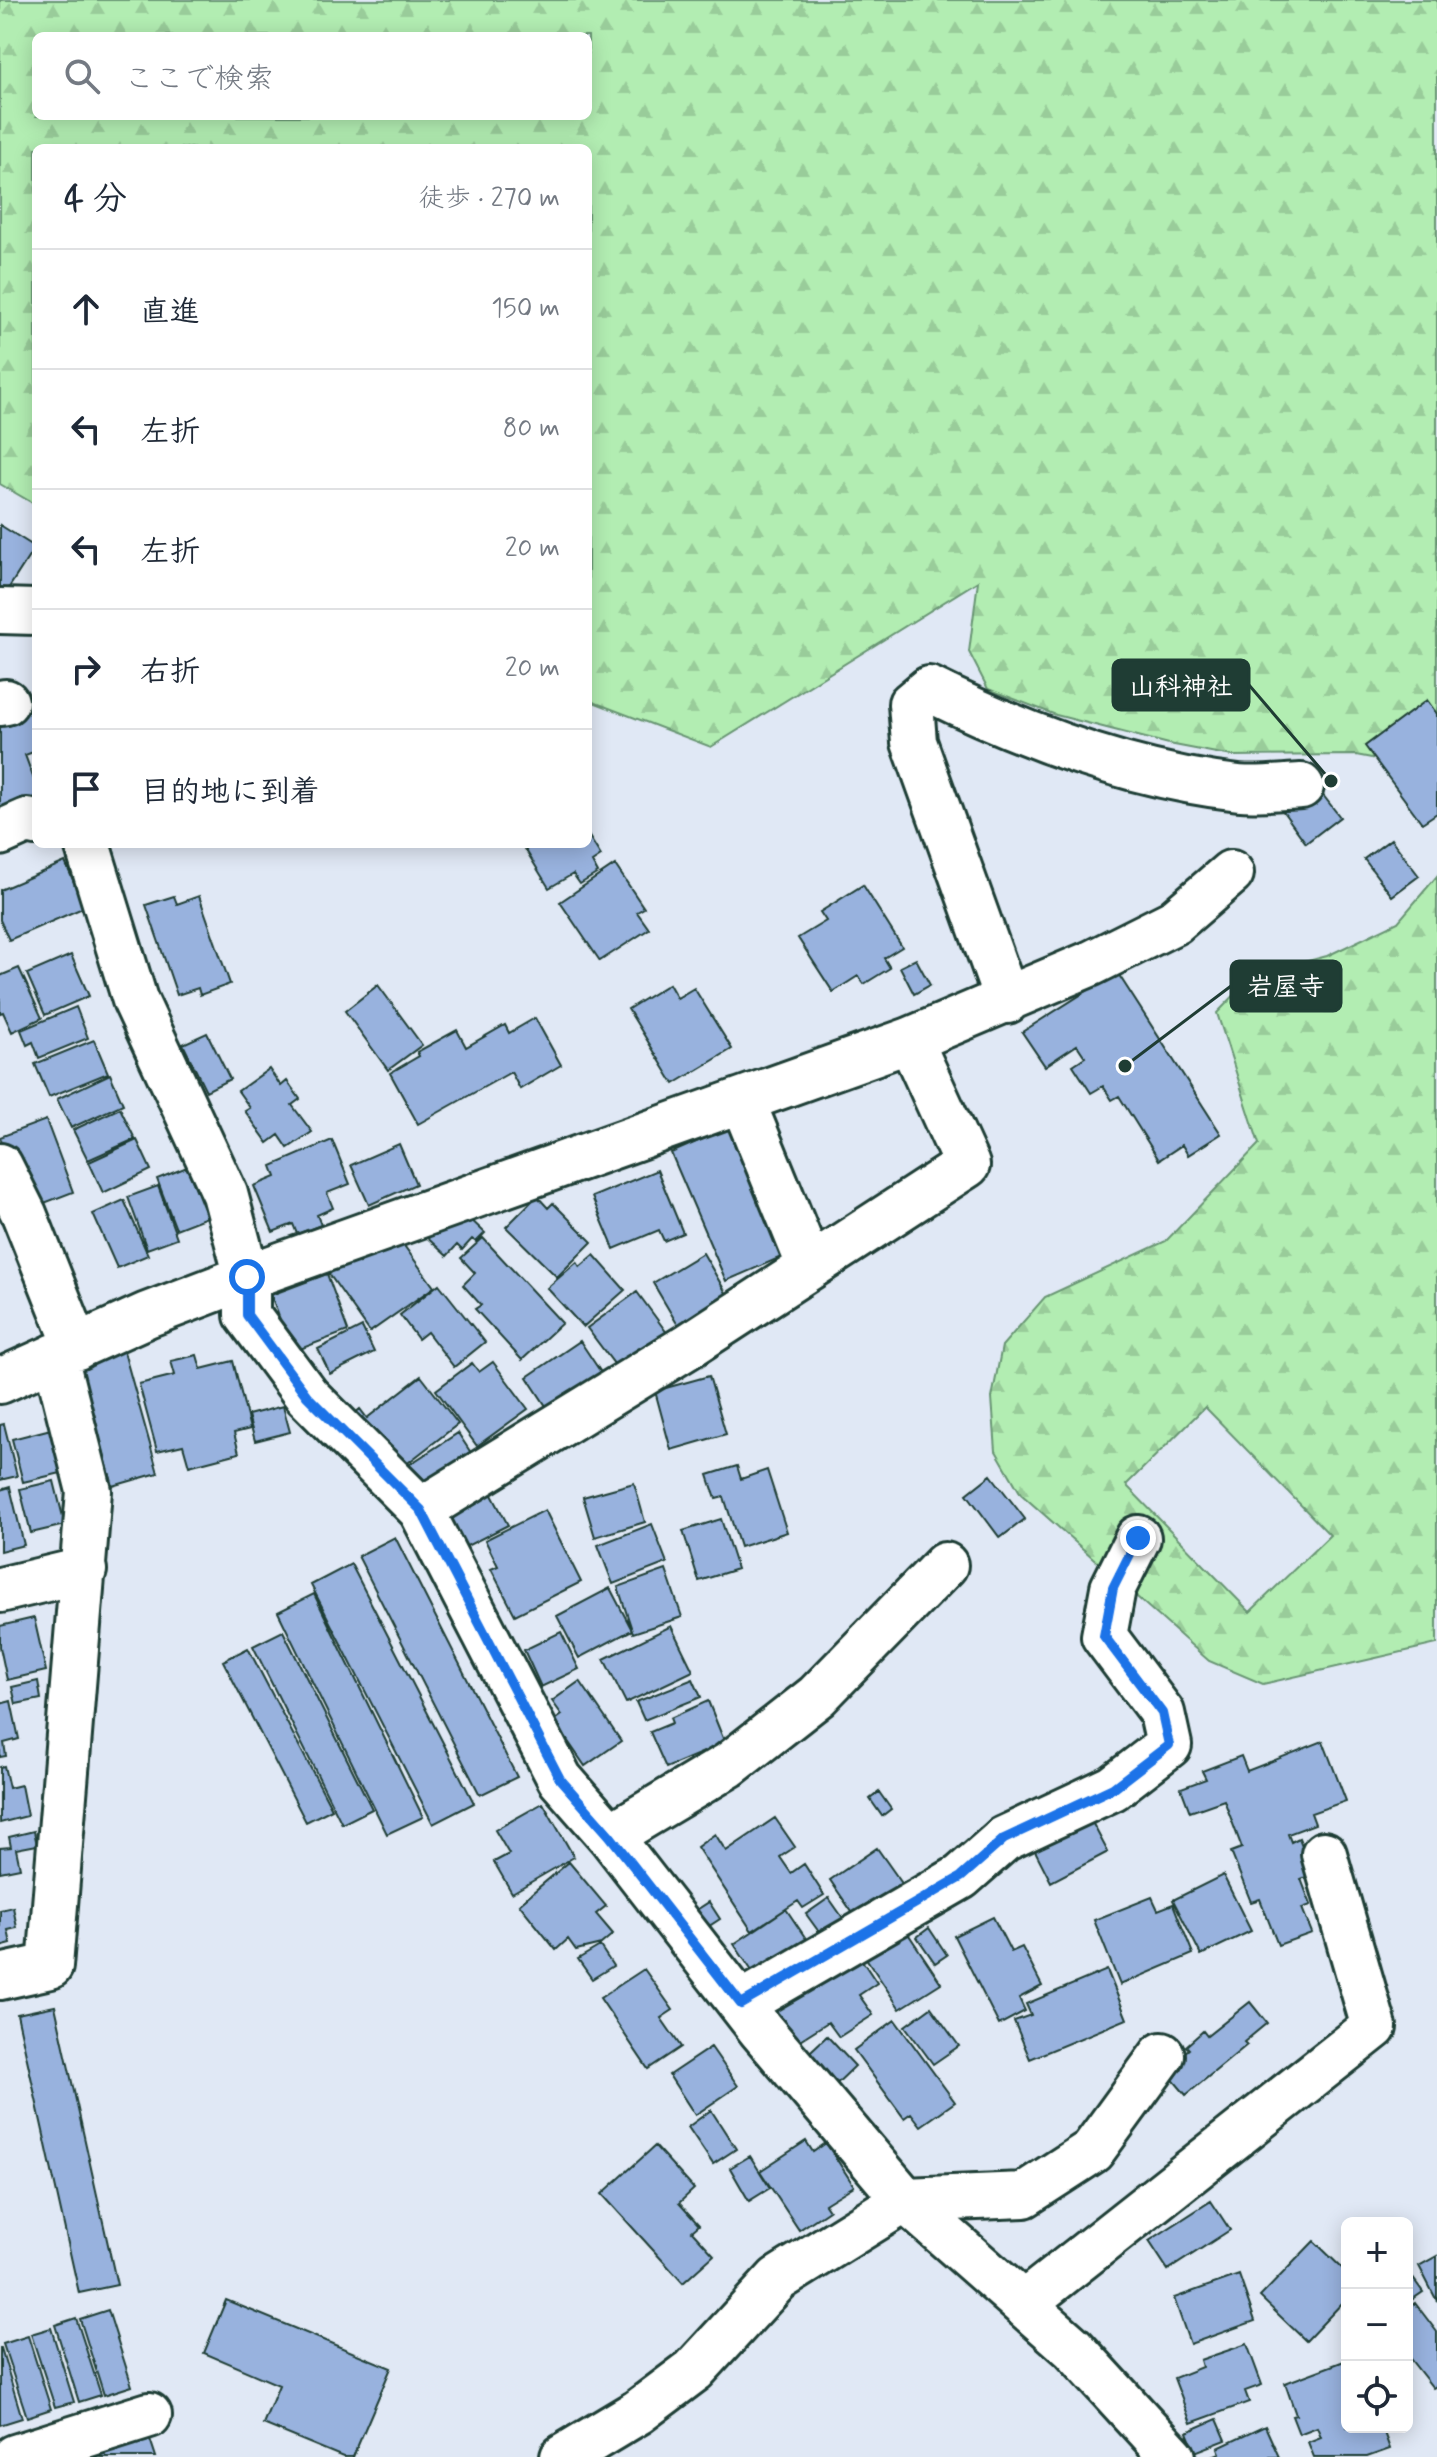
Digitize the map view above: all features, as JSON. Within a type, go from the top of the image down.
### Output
[{"type":"street","points":[[0,611],[32,612]]},
{"type":"street","points":[[1007,1001],[914,742],[911,704],[929,689],[990,719],[1137,771],[1242,789],[1301,786]]},
{"type":"street","points":[[0,833],[27,821],[32,822]]},
{"type":"street","points":[[88,848],[135,1000],[225,1194],[247,1277],[247,1315],[307,1396],[421,1510],[560,1779],[610,1836],[741,2004],[905,2200],[1073,2348],[1173,2457]]},
{"type":"street","points":[[0,1381],[147,1315],[247,1277],[910,1040],[1007,1001],[1174,922],[1231,873]]},
{"type":"street","points":[[421,1510],[690,1345],[967,1165],[910,1040]]},
{"type":"street","points":[[742,1100],[810,1267]]},
{"type":"street","points":[[0,1166],[24,1214],[66,1352],[89,1491],[50,1966],[0,1977]]},
{"type":"street","points":[[741,2004],[961,1877],[1004,1839],[1113,1788],[1169,1745],[1162,1713],[1104,1636],[1113,1588],[1138,1538]]},
{"type":"street","points":[[610,1836],[729,1765],[817,1696],[945,1565]]},
{"type":"street","points":[[0,1590],[84,1570]]},
{"type":"street","points":[[1023,2304],[1374,2027],[1324,1854]]},
{"type":"street","points":[[563,2457],[638,2412],[694,2370],[778,2279],[905,2200],[1024,2195],[1092,2151],[1162,2055]]},
{"type":"street","points":[[15,2457],[149,2415]]},
{"type":"green space","points":[[0,0],[1437,0],[1437,802],[1413,766],[1356,755],[1232,756],[1169,744],[1056,715],[988,689],[969,652],[978,581],[711,747],[592,702],[592,144],[32,144],[32,503],[0,484]]},
{"type":"green space","points":[[1437,876],[1437,1644],[1263,1684],[1209,1661],[1021,1494],[996,1451],[992,1398],[1002,1346],[1045,1297],[1166,1241],[1259,1144],[1217,1013],[1254,975],[1327,956],[1398,922]],"holes":[[[1205,1407],[1330,1535],[1250,1612],[1126,1485]]]},
{"type":"building","points":[[0,525],[32,545],[32,552],[0,600]]},
{"type":"building","points":[[32,699],[32,752],[25,755],[32,774],[32,798],[0,810],[0,710]]},
{"type":"building","points":[[1427,700],[1437,714],[1437,813],[1422,823],[1365,746]]},
{"type":"building","points":[[1312,781],[1340,817],[1306,843],[1279,806]]},
{"type":"building","points":[[1391,839],[1419,876],[1392,896],[1364,859]]},
{"type":"building","points":[[592,841],[601,856],[592,862],[598,873],[580,884],[573,874],[549,888],[524,848],[592,848]]},
{"type":"building","points":[[65,862],[85,907],[9,940],[0,920],[0,890]]},
{"type":"building","points":[[615,865],[644,908],[637,912],[649,929],[600,961],[560,902]]},
{"type":"building","points":[[863,885],[902,947],[884,958],[890,968],[864,984],[858,976],[833,992],[798,938],[826,921],[820,912]]},
{"type":"building","points":[[174,896],[177,904],[199,896],[230,984],[200,995],[198,988],[177,995],[146,905]]},
{"type":"building","points":[[71,955],[89,996],[45,1015],[27,974]]},
{"type":"building","points":[[916,959],[930,985],[914,994],[900,967]]},
{"type":"building","points":[[19,968],[42,1018],[12,1032],[3,1012],[0,1013],[0,976]]},
{"type":"building","points":[[1117,972],[1221,1134],[1188,1155],[1182,1145],[1159,1160],[1119,1096],[1112,1100],[1103,1086],[1091,1093],[1073,1065],[1085,1057],[1077,1045],[1045,1066],[1022,1032]]},
{"type":"building","points":[[669,984],[677,998],[694,988],[732,1049],[674,1084],[628,1009]]},
{"type":"building","points":[[378,985],[422,1045],[388,1070],[345,1011]]},
{"type":"building","points":[[76,1007],[88,1038],[39,1058],[33,1042],[27,1045],[21,1030]]},
{"type":"building","points":[[535,1018],[561,1065],[520,1089],[511,1072],[418,1124],[390,1073],[419,1056],[417,1052],[457,1030],[466,1047],[505,1025],[509,1033]]},
{"type":"building","points":[[207,1033],[230,1079],[206,1091],[183,1044]]},
{"type":"building","points":[[94,1040],[108,1073],[49,1097],[35,1064]]},
{"type":"building","points":[[269,1069],[281,1086],[287,1081],[300,1099],[292,1105],[312,1132],[288,1148],[279,1135],[268,1143],[245,1111],[250,1108],[238,1091]]},
{"type":"building","points":[[110,1074],[123,1104],[71,1128],[57,1099]]},
{"type":"building","points":[[120,1108],[135,1139],[88,1160],[73,1130]]},
{"type":"building","points":[[46,1120],[73,1192],[26,1210],[0,1137]]},
{"type":"building","points":[[733,1126],[788,1254],[726,1281],[671,1153]]},
{"type":"building","points":[[137,1140],[151,1170],[103,1193],[89,1162]]},
{"type":"building","points":[[332,1140],[350,1184],[327,1193],[333,1208],[317,1215],[321,1225],[297,1234],[293,1224],[273,1232],[254,1186],[276,1177],[272,1166]]},
{"type":"building","points":[[399,1144],[416,1184],[369,1205],[351,1165]]},
{"type":"building","points":[[187,1167],[207,1217],[176,1229],[157,1179]]},
{"type":"building","points":[[657,1170],[683,1233],[664,1241],[659,1230],[614,1249],[592,1197]]},
{"type":"building","points":[[158,1186],[177,1238],[147,1249],[128,1197]]},
{"type":"building","points":[[537,1196],[548,1208],[553,1203],[592,1242],[557,1277],[506,1227]]},
{"type":"building","points":[[124,1200],[148,1255],[117,1268],[93,1214]]},
{"type":"building","points":[[465,1214],[485,1233],[476,1242],[472,1239],[462,1250],[457,1245],[447,1256],[423,1234]]},
{"type":"building","points":[[397,1236],[434,1287],[370,1332],[329,1274],[354,1256],[359,1263]]},
{"type":"building","points":[[483,1238],[562,1323],[522,1360],[475,1309],[481,1305],[463,1285],[475,1273],[461,1258]]},
{"type":"building","points":[[703,1253],[729,1298],[679,1327],[653,1283]]},
{"type":"building","points":[[594,1255],[625,1290],[583,1327],[547,1288],[577,1262],[580,1267]]},
{"type":"building","points":[[327,1274],[348,1331],[292,1352],[271,1295]]},
{"type":"building","points":[[439,1284],[485,1342],[454,1367],[427,1332],[418,1339],[400,1315]]},
{"type":"building","points":[[637,1292],[670,1337],[621,1373],[587,1328]]},
{"type":"building","points":[[362,1327],[374,1352],[330,1374],[318,1349]]},
{"type":"building","points":[[121,1341],[158,1473],[113,1486],[76,1354]]},
{"type":"building","points":[[580,1341],[604,1377],[550,1412],[527,1377]]},
{"type":"building","points":[[197,1355],[201,1369],[233,1361],[250,1429],[234,1433],[239,1453],[189,1466],[183,1445],[157,1451],[139,1384],[175,1375],[171,1361]]},
{"type":"building","points":[[493,1362],[528,1409],[477,1446],[436,1390],[472,1363],[479,1372]]},
{"type":"building","points":[[421,1376],[458,1424],[400,1469],[348,1419],[360,1409],[367,1418]]},
{"type":"building","points":[[709,1376],[726,1434],[671,1450],[655,1391]]},
{"type":"building","points":[[283,1406],[290,1432],[255,1441],[248,1415]]},
{"type":"building","points":[[4,1424],[17,1476],[0,1480],[0,1425]]},
{"type":"building","points":[[51,1429],[61,1473],[23,1482],[12,1439]]},
{"type":"building","points":[[458,1433],[477,1462],[423,1498],[404,1468]]},
{"type":"building","points":[[737,1466],[741,1479],[767,1470],[787,1532],[740,1547],[724,1497],[716,1499],[708,1475]]},
{"type":"building","points":[[991,1475],[1025,1519],[1000,1538],[967,1494]]},
{"type":"building","points":[[54,1481],[65,1525],[31,1533],[20,1489]]},
{"type":"building","points":[[634,1483],[645,1522],[595,1537],[583,1497]]},
{"type":"building","points":[[10,1487],[24,1545],[0,1551],[0,1490]]},
{"type":"building","points":[[490,1491],[508,1525],[465,1547],[447,1513]]},
{"type":"building","points":[[545,1510],[581,1582],[515,1615],[491,1569],[498,1566],[485,1540]]},
{"type":"building","points":[[721,1519],[737,1569],[699,1581],[683,1531]]},
{"type":"building","points":[[652,1524],[667,1563],[613,1584],[598,1545]]},
{"type":"building","points":[[395,1537],[517,1777],[480,1795],[358,1556]]},
{"type":"building","points":[[351,1564],[474,1803],[433,1824],[311,1585]]},
{"type":"building","points":[[666,1570],[682,1617],[633,1633],[618,1587]]},
{"type":"building","points":[[610,1588],[632,1630],[579,1658],[557,1616]]},
{"type":"building","points":[[314,1594],[423,1817],[387,1834],[278,1612]]},
{"type":"building","points":[[34,1618],[46,1671],[7,1680],[0,1647],[0,1626]]},
{"type":"building","points":[[671,1626],[693,1671],[626,1703],[604,1659]]},
{"type":"building","points":[[283,1631],[372,1809],[342,1824],[253,1646]]},
{"type":"building","points":[[561,1632],[579,1669],[541,1687],[524,1650]]},
{"type":"building","points":[[248,1648],[332,1809],[306,1822],[223,1661]]},
{"type":"building","points":[[693,1679],[701,1697],[644,1720],[636,1702]]},
{"type":"building","points":[[38,1681],[41,1699],[16,1704],[12,1687]]},
{"type":"building","points":[[580,1681],[621,1741],[585,1766],[554,1721],[562,1715],[552,1701]]},
{"type":"building","points":[[11,1701],[19,1739],[4,1743],[6,1756],[0,1757],[0,1704]]},
{"type":"building","points":[[708,1701],[725,1743],[666,1768],[650,1732],[672,1723],[670,1718]]},
{"type":"building","points":[[1323,1741],[1346,1801],[1311,1813],[1315,1824],[1288,1834],[1291,1842],[1299,1838],[1313,1874],[1301,1879],[1311,1905],[1302,1908],[1312,1933],[1278,1945],[1260,1899],[1251,1902],[1231,1852],[1242,1848],[1224,1800],[1190,1812],[1181,1788],[1206,1779],[1202,1771],[1241,1756],[1247,1771]]},
{"type":"building","points":[[4,1766],[9,1788],[21,1785],[27,1816],[0,1823],[0,1767]]},
{"type":"building","points":[[879,1792],[891,1809],[882,1816],[870,1799]]},
{"type":"building","points":[[543,1803],[574,1857],[512,1893],[494,1862],[509,1854],[495,1830]]},
{"type":"building","points":[[1085,1809],[1108,1852],[1051,1882],[1029,1839]]},
{"type":"building","points":[[775,1818],[795,1847],[780,1857],[791,1873],[804,1864],[824,1895],[803,1908],[798,1901],[752,1931],[697,1847],[715,1834],[726,1851]]},
{"type":"building","points":[[34,1831],[37,1845],[16,1849],[20,1868],[0,1872],[0,1848],[11,1847],[9,1837]]},
{"type":"building","points":[[877,1848],[908,1892],[861,1925],[830,1880]]},
{"type":"building","points":[[569,1862],[606,1906],[596,1914],[613,1934],[601,1944],[576,1950],[568,1939],[556,1950],[519,1904]]},
{"type":"building","points":[[1223,1875],[1251,1931],[1201,1955],[1173,1900]]},
{"type":"building","points":[[1152,1897],[1158,1910],[1173,1904],[1193,1954],[1120,1985],[1094,1920]]},
{"type":"building","points":[[829,1898],[850,1928],[827,1943],[806,1914]]},
{"type":"building","points":[[709,1902],[720,1919],[706,1928],[695,1911]]},
{"type":"building","points":[[13,1907],[17,1928],[8,1930],[11,1944],[0,1947],[0,1910]]},
{"type":"building","points":[[786,1909],[815,1952],[762,1986],[734,1944]]},
{"type":"building","points":[[993,1917],[1011,1952],[1022,1947],[1042,1986],[1019,1998],[1025,2011],[999,2025],[954,1936]]},
{"type":"building","points":[[901,1923],[941,1983],[900,2009],[860,1949]]},
{"type":"building","points":[[929,1928],[947,1955],[935,1963],[917,1937]]},
{"type":"building","points":[[600,1946],[613,1966],[592,1979],[578,1959]]},
{"type":"building","points":[[857,1953],[877,1983],[859,1995],[873,2015],[839,2037],[828,2022],[795,2043],[773,2011]]},
{"type":"building","points":[[644,1969],[673,2010],[661,2018],[681,2047],[648,2069],[600,1998]]},
{"type":"building","points":[[1107,1970],[1127,2019],[1030,2059],[1014,2021],[1031,2015],[1026,2004]]},
{"type":"building","points":[[1250,2002],[1267,2023],[1244,2042],[1247,2045],[1186,2095],[1164,2069],[1189,2049],[1186,2046],[1203,2031],[1207,2036]]},
{"type":"building","points":[[55,2006],[117,2285],[79,2293],[17,2014]]},
{"type":"building","points":[[931,2007],[959,2046],[933,2064],[905,2026]]},
{"type":"building","points":[[895,2020],[955,2102],[921,2126],[911,2113],[904,2118],[854,2050]]},
{"type":"building","points":[[827,2036],[855,2066],[827,2093],[798,2063]]},
{"type":"building","points":[[711,2047],[738,2086],[695,2115],[669,2075]]},
{"type":"building","points":[[711,2110],[736,2149],[713,2164],[688,2127]]},
{"type":"building","points":[[806,2141],[813,2152],[826,2143],[854,2186],[825,2204],[829,2210],[799,2230],[760,2171]]},
{"type":"building","points":[[655,2146],[694,2189],[679,2203],[699,2225],[692,2231],[714,2255],[683,2283],[602,2194]]},
{"type":"building","points":[[750,2156],[770,2188],[749,2201],[730,2168]]},
{"type":"building","points":[[1211,2201],[1230,2230],[1168,2270],[1149,2241]]},
{"type":"building","points":[[1314,2241],[1341,2267],[1341,2304],[1306,2341],[1260,2297]]},
{"type":"building","points":[[1437,2256],[1437,2301],[1419,2266]]},
{"type":"building","points":[[1239,2275],[1255,2321],[1190,2344],[1174,2298]]},
{"type":"building","points":[[1413,2278],[1423,2292],[1413,2299]]},
{"type":"building","points":[[226,2300],[391,2368],[353,2457],[343,2457],[263,2424],[279,2385],[204,2353]]},
{"type":"building","points":[[1415,2303],[1437,2332],[1437,2386],[1433,2388],[1413,2363]]},
{"type":"building","points":[[108,2310],[132,2386],[104,2395],[80,2319]]},
{"type":"building","points":[[76,2318],[101,2395],[79,2402],[55,2325]]},
{"type":"building","points":[[51,2328],[74,2402],[55,2407],[31,2334]]},
{"type":"building","points":[[28,2336],[51,2409],[27,2417],[3,2344]]},
{"type":"building","points":[[1247,2344],[1262,2385],[1245,2391],[1249,2402],[1191,2423],[1174,2378],[1202,2367],[1200,2360]]},
{"type":"building","points":[[0,2348],[22,2418],[0,2425]]},
{"type":"building","points":[[1341,2362],[1341,2433],[1384,2433],[1390,2449],[1367,2457],[1314,2457],[1308,2442],[1321,2437],[1317,2427],[1299,2434],[1285,2383]]},
{"type":"building","points":[[1217,2419],[1226,2440],[1195,2452],[1187,2432]]},
{"type":"building","points":[[1265,2426],[1279,2457],[1210,2457],[1220,2453],[1218,2448]]},
{"type":"building","points":[[149,2436],[156,2457],[84,2457]]},
{"type":"place","name":"山科神社","points":[[1331,781]]},
{"type":"place","name":"岩屋寺","points":[[1125,1066]]},
{"type":"route","points":[[247,1277],[247,1315],[307,1396],[421,1510],[560,1779],[610,1836],[741,2004],[961,1877],[1004,1839],[1113,1788],[1169,1745],[1162,1713],[1104,1636],[1113,1588],[1138,1538]]}]
